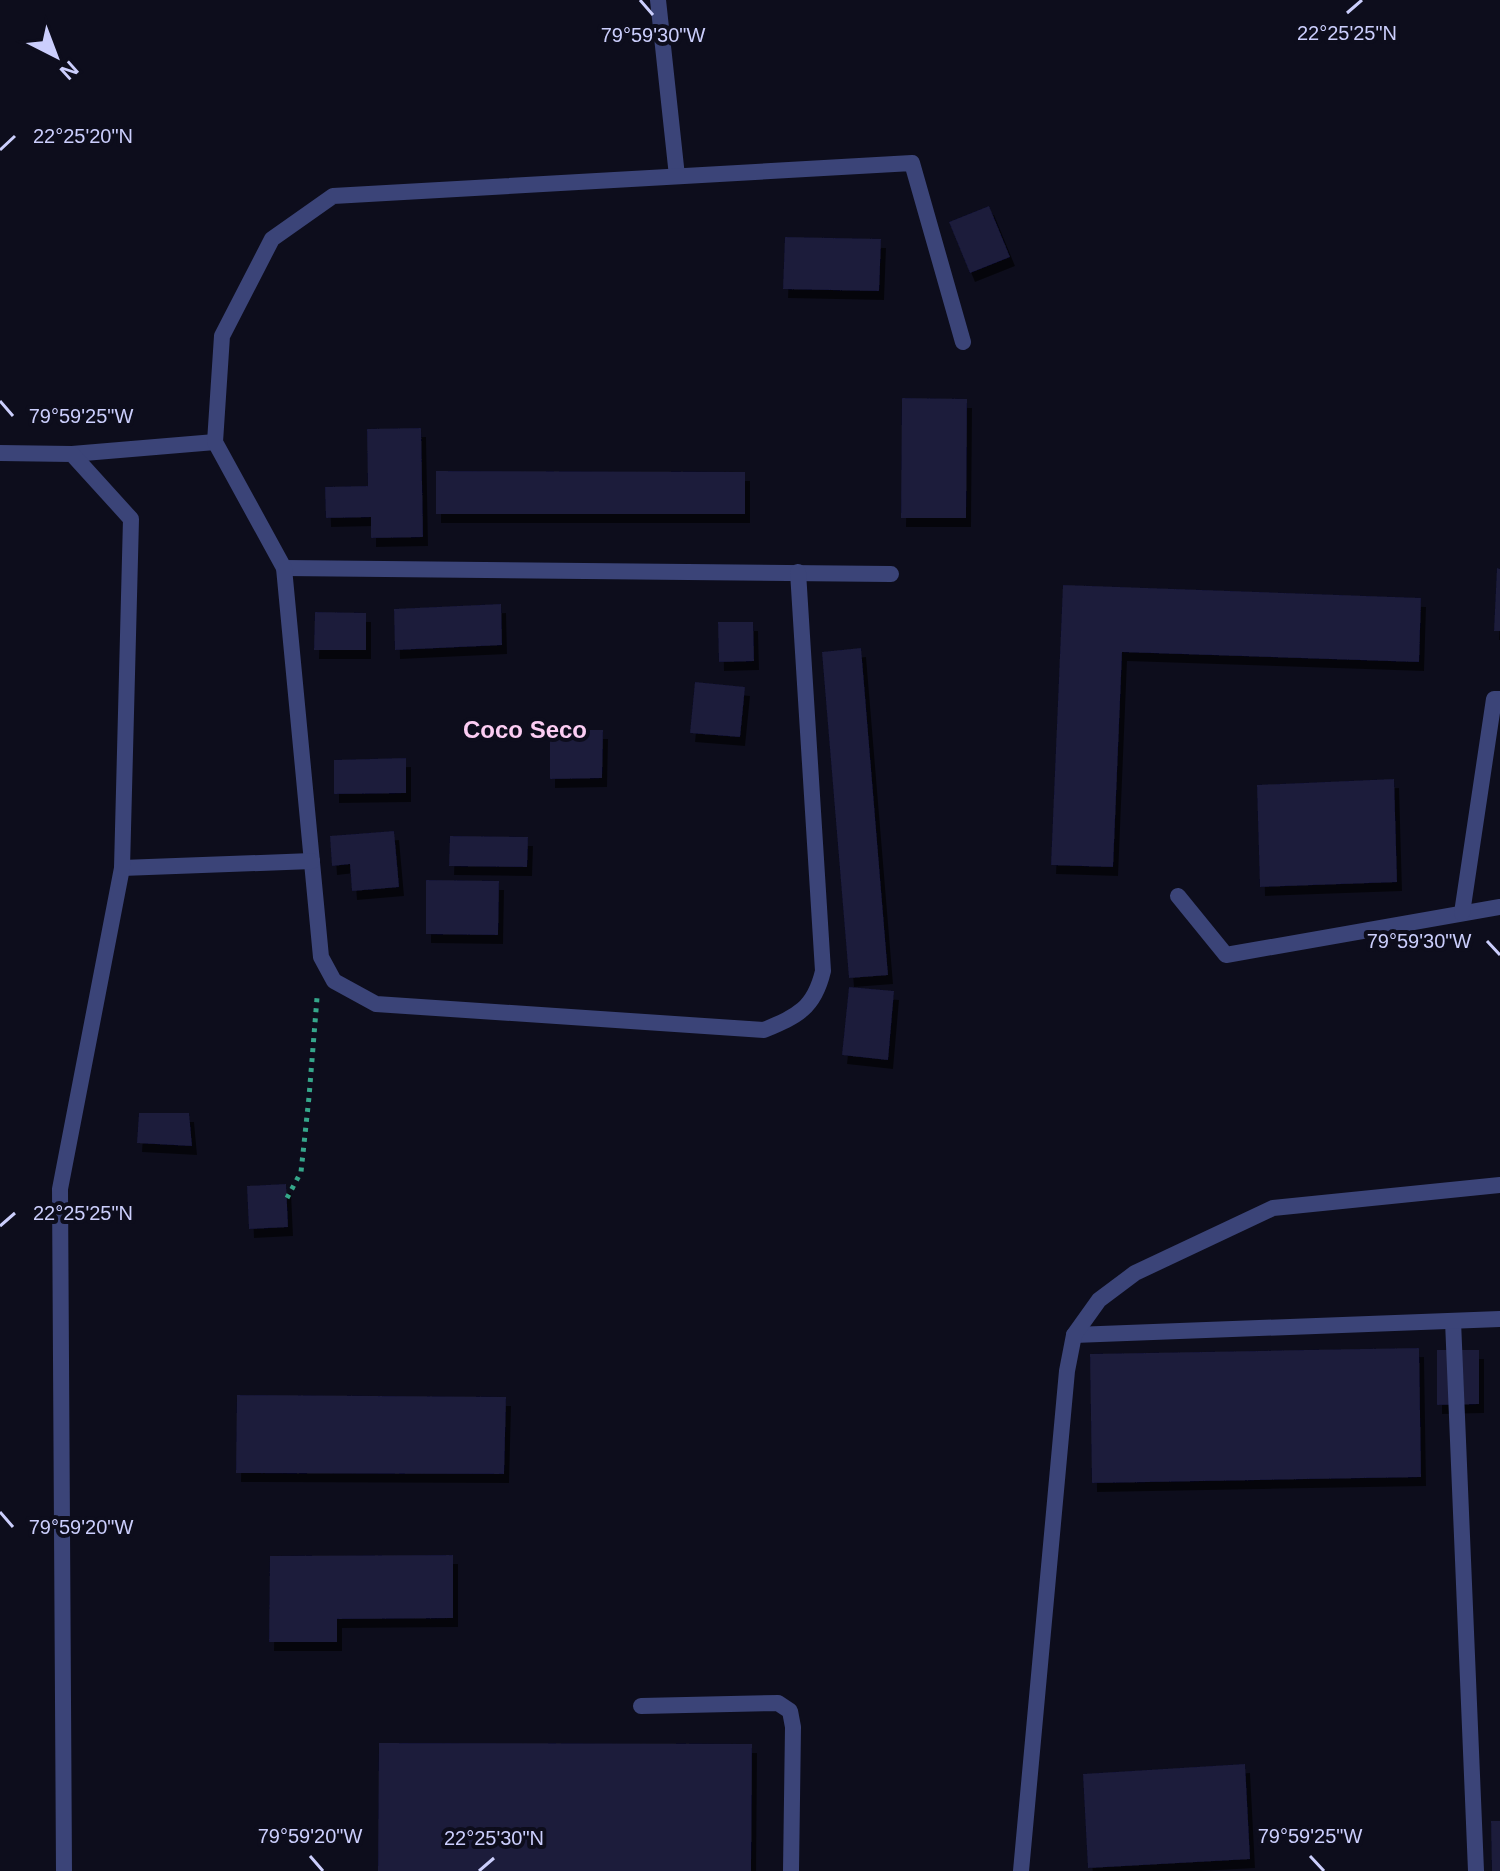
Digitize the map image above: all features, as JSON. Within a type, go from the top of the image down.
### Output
[{"type":"street","points":[[658,0],[677,176]]},
{"type":"street","points":[[798,572],[823,971],[812,1000],[796,1016],[764,1030],[376,1004],[334,981],[321,957],[284,568],[215,442],[222,336],[272,239],[333,196],[912,163],[963,342]]},
{"type":"street","points":[[0,453],[72,454],[215,442]]},
{"type":"street","points":[[64,1871],[60,1189],[122,868],[131,519],[72,454]]},
{"type":"street","points":[[284,568],[891,574]]},
{"type":"street","points":[[1462,913],[1494,699],[1500,699]]},
{"type":"street","points":[[122,868],[312,861]]},
{"type":"street","points":[[1178,896],[1226,955],[1500,907]]},
{"type":"street","points":[[1021,1871],[1067,1371],[1074,1335],[1099,1300],[1135,1273],[1273,1208],[1500,1185]]},
{"type":"street","points":[[1074,1335],[1500,1319]]},
{"type":"street","points":[[1453,1321],[1476,1871]]},
{"type":"street","points":[[641,1706],[778,1703],[790,1711],[793,1727],[791,1871]]},
{"type":"path","points":[[287,1198],[301,1172],[321,957]]},
{"type":"building","points":[[989,206],[1010,257],[970,273],[949,222]]},
{"type":"building","points":[[785,237],[881,239],[879,291],[783,289]]},
{"type":"building","points":[[902,398],[967,399],[966,518],[901,518]]},
{"type":"building","points":[[421,428],[423,537],[371,538],[371,517],[326,518],[325,487],[368,486],[367,429]]},
{"type":"building","points":[[436,471],[745,472],[745,514],[436,514]]},
{"type":"building","points":[[1497,568],[1500,569],[1500,631],[1494,631]]},
{"type":"building","points":[[1063,585],[1421,598],[1419,662],[1122,652],[1113,867],[1051,865]]},
{"type":"building","points":[[501,604],[502,645],[395,650],[394,609]]},
{"type":"building","points":[[315,612],[366,613],[366,650],[314,650]]},
{"type":"building","points":[[718,622],[753,622],[754,661],[719,662]]},
{"type":"building","points":[[861,648],[888,975],[849,978],[822,652]]},
{"type":"building","points":[[695,682],[745,687],[740,737],[690,733]]},
{"type":"building","points":[[550,730],[603,730],[602,778],[550,779]]},
{"type":"building","points":[[406,758],[406,793],[334,794],[334,760]]},
{"type":"building","points":[[1394,779],[1397,882],[1260,887],[1257,785]]},
{"type":"building","points":[[394,831],[399,887],[352,891],[350,864],[332,866],[330,836]]},
{"type":"building","points":[[450,836],[528,837],[527,867],[449,866]]},
{"type":"building","points":[[426,880],[499,881],[498,935],[426,934]]},
{"type":"building","points":[[849,987],[894,991],[888,1060],[842,1055]]},
{"type":"building","points":[[139,1113],[189,1113],[192,1146],[137,1143]]},
{"type":"building","points":[[286,1184],[288,1227],[249,1229],[247,1186]]},
{"type":"building","points":[[1419,1348],[1421,1477],[1092,1483],[1090,1354]]},
{"type":"building","points":[[1437,1350],[1479,1350],[1479,1404],[1437,1405]]},
{"type":"building","points":[[237,1395],[506,1397],[504,1474],[236,1473]]},
{"type":"building","points":[[453,1555],[453,1618],[337,1619],[337,1642],[269,1642],[270,1556]]},
{"type":"building","points":[[379,1743],[752,1744],[751,1871],[378,1871]]},
{"type":"building","points":[[1245,1764],[1250,1859],[1088,1868],[1083,1774]]},
{"type":"building","points":[[1491,1821],[1500,1821],[1500,1871],[1492,1871]]},
{"type":"district","name":"Coco Seco","points":[[525,730]]}]
